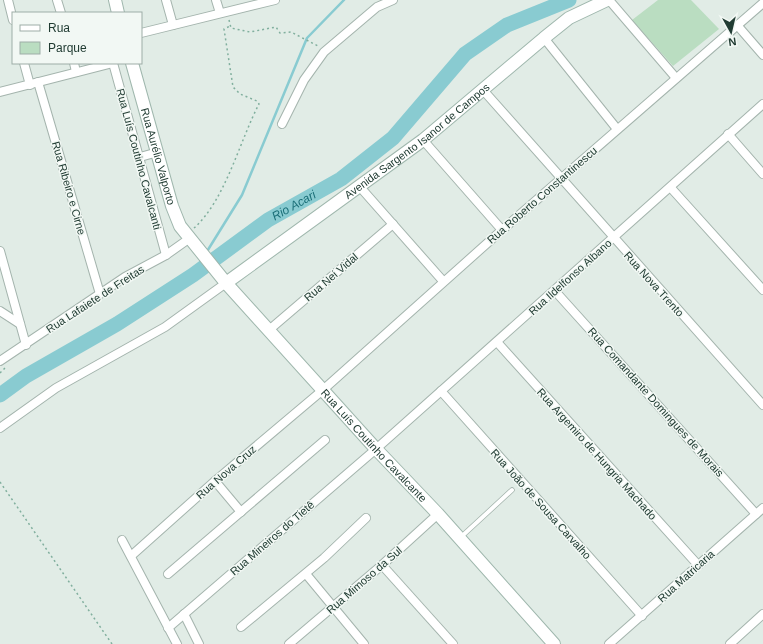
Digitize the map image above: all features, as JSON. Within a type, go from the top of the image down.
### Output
[{"type":"main road","points":[[115,0],[118,12]]},
{"type":"main road","name":"Avenida Sargento Isanor de Campos","points":[[223,278],[360,187],[424,140],[569,18],[608,0]]},
{"type":"main road","name":"Rua Aurélio Valporto","points":[[132,64],[176,219],[191,239]]},
{"type":"main road","name":"Rua Luís Coutinho Cavalcante","points":[[191,239],[269,330],[376,449],[460,538],[554,644]]},
{"type":"street","points":[[8,0],[12,16]]},
{"type":"street","points":[[57,0],[61,12]]},
{"type":"street","points":[[166,0],[173,25]]},
{"type":"street","points":[[216,0],[224,12]]},
{"type":"street","points":[[142,33],[275,0]]},
{"type":"street","points":[[282,124],[304,80],[324,52],[377,8],[393,0]]},
{"type":"street","points":[[608,0],[676,78]]},
{"type":"street","name":"Rua Roberto Constantinescu","points":[[324,390],[560,178],[763,3]]},
{"type":"street","points":[[737,25],[763,55]]},
{"type":"street","points":[[544,38],[617,129]]},
{"type":"street","name":"Rua Ribeiro e Cirne","points":[[24,64],[34,84],[100,294]]},
{"type":"street","points":[[74,64],[76,72]]},
{"type":"street","points":[[0,92],[109,64]]},
{"type":"street","name":"Rua Luís Coutinho Cavalcanti","points":[[113,64],[166,255]]},
{"type":"street","name":"Rua Nova Trento","points":[[483,90],[763,405]]},
{"type":"street","name":"Rua Ildelfonso Albano","points":[[376,449],[671,188],[728,134],[763,104]]},
{"type":"street","points":[[728,134],[763,174]]},
{"type":"street","points":[[424,140],[502,230]]},
{"type":"street","points":[[140,157],[158,152]]},
{"type":"street","points":[[360,187],[444,281]]},
{"type":"street","points":[[671,188],[763,290]]},
{"type":"street","name":"Rua Nei Vidal","points":[[269,330],[393,224]]},
{"type":"street","name":"Rua Lafaiete de Freitas","points":[[0,361],[100,294],[191,239]]},
{"type":"street","points":[[0,251],[26,345]]},
{"type":"street","points":[[0,428],[56,388],[165,327],[223,278]]},
{"type":"street","name":"Rua Comandante Domingues de Morais","points":[[555,291],[756,514]]},
{"type":"street","points":[[0,311],[20,324]]},
{"type":"street","name":"Rua Argemiro de Hungria Machado","points":[[497,342],[698,566]]},
{"type":"street","name":"Rua Nova Cruz","points":[[130,556],[215,481],[324,390]]},
{"type":"street","name":"Rua João de Sousa Carvalho","points":[[441,391],[642,616]]},
{"type":"street","points":[[168,574],[326,440]]},
{"type":"street","name":"Rua Mineiros do Tietê","points":[[168,628],[376,449]]},
{"type":"street","points":[[215,481],[241,512]]},
{"type":"street","name":"Rua Matricaria","points":[[609,644],[763,508]]},
{"type":"street","name":"Rua Mimoso da Sul","points":[[289,644],[382,565],[438,514]]},
{"type":"street","points":[[241,627],[306,574],[366,518]]},
{"type":"street","points":[[122,540],[177,644]]},
{"type":"street","points":[[382,565],[453,644]]},
{"type":"street","points":[[306,574],[332,608],[364,644]]},
{"type":"street","points":[[184,614],[199,644]]},
{"type":"street","points":[[730,644],[763,614]]},
{"type":"lane","points":[[460,538],[512,490]]},
{"type":"path","points":[[224,12],[231,28],[250,32],[276,27],[280,33],[291,32],[317,46],[324,52]]},
{"type":"path","points":[[191,239],[198,225],[211,208],[239,153],[259,104],[257,101],[240,94],[233,87],[224,29],[230,26]]},
{"type":"path","points":[[0,482],[112,644]]},
{"type":"green space","points":[[658,0],[691,0],[719,29],[673,66],[632,20]]},
{"type":"waterway","points":[[206,253],[242,195],[307,38],[344,0]]},
{"type":"waterway","name":"Rio Acari","points":[[0,395],[26,376],[117,324],[193,275],[268,220],[341,179],[393,138],[465,54],[507,25],[569,0]]},
{"type":"waterway","name":"Rio Acari","points":[[193,275],[202,259]]}]
